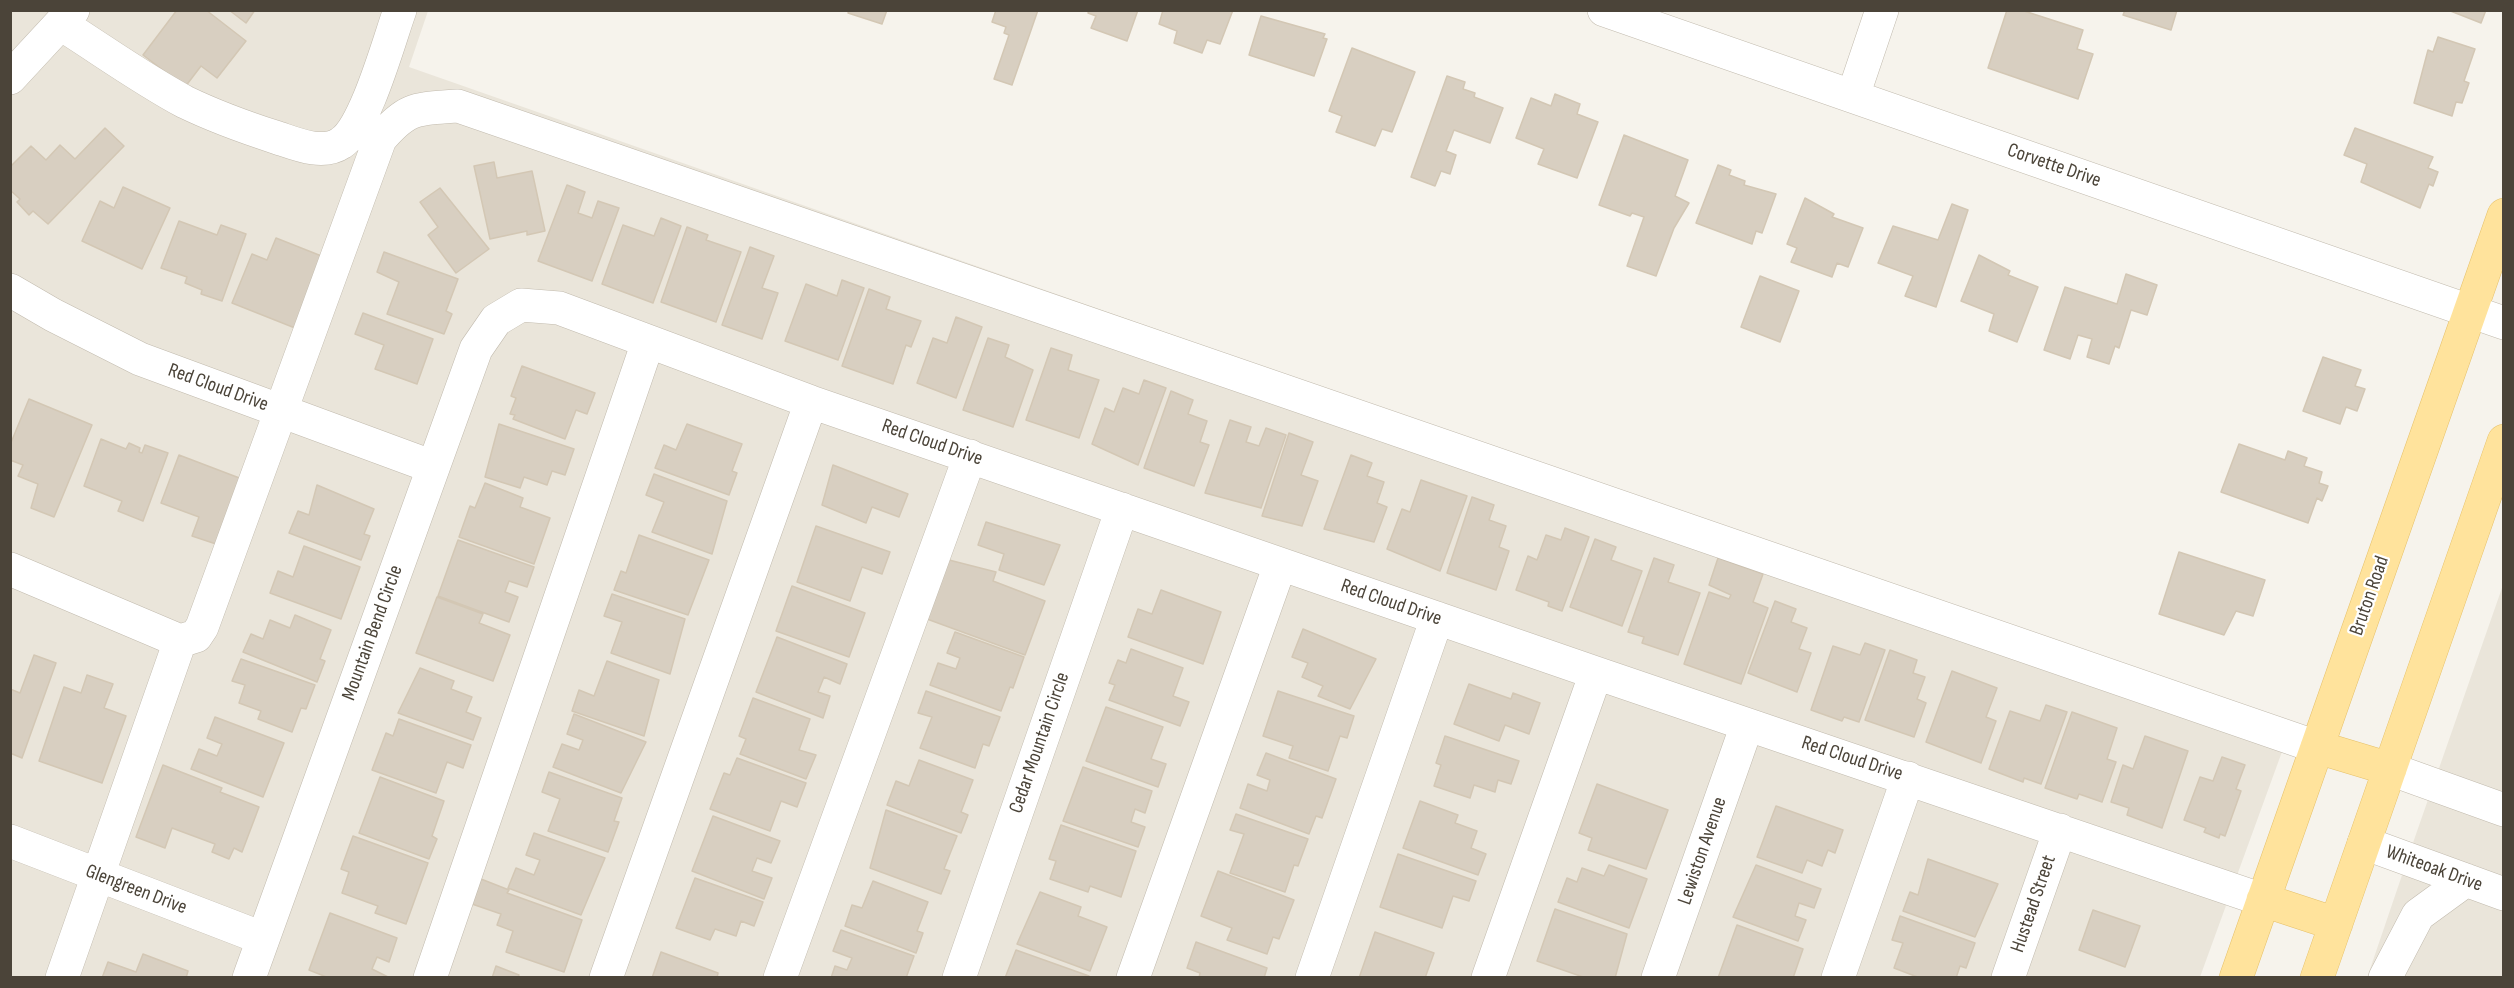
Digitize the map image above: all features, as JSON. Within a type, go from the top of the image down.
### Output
[{"type":"main road","name":"Bruton Road","points":[[2236,978],[2504,215]]},
{"type":"main road","points":[[2318,978],[2390,769],[2498,477],[2504,441]]},
{"type":"main road","points":[[2317,747],[2390,769]]},
{"type":"main road","points":[[2263,900],[2336,924]]},
{"type":"street","points":[[10,78],[67,17],[192,105],[235,124],[302,146],[321,149],[341,144],[356,126],[368,101],[400,10]]},
{"type":"street","name":"Corvette Drive","points":[[1604,10],[2504,323]]},
{"type":"street","points":[[1853,96],[1882,10]]},
{"type":"street","points":[[10,569],[180,641],[196,636],[202,627],[380,139],[398,118],[420,109],[458,106],[2317,747]]},
{"type":"street","name":"Red Cloud Drive","points":[[10,290],[53,315],[140,359],[433,467]]},
{"type":"street","name":"Red Cloud Drive","points":[[521,305],[559,308],[811,402],[1747,725],[2263,900]]},
{"type":"street","name":"Mountain Bend Circle","points":[[249,978],[476,349],[496,320],[521,305]]},
{"type":"street","points":[[430,978],[648,342]]},
{"type":"street","points":[[606,978],[811,402]]},
{"type":"street","points":[[780,978],[970,456]]},
{"type":"street","name":"Cedar Mountain Circle","points":[[959,978],[1122,509]]},
{"type":"street","points":[[1133,978],[1280,564]]},
{"type":"street","points":[[1312,978],[1437,618]]},
{"type":"street","points":[[62,978],[180,641]]},
{"type":"street","points":[[1488,978],[1596,673]]},
{"type":"street","name":"Lewiston Avenue","points":[[1658,978],[1747,725]]},
{"type":"street","points":[[2390,769],[2504,810]]},
{"type":"street","points":[[1838,978],[1908,778]]},
{"type":"street","name":"Hustead Street","points":[[2008,978],[2060,830]]},
{"type":"street","name":"Glengreen Drive","points":[[10,841],[262,938]]},
{"type":"street","name":"Whiteoak Drive","points":[[2364,843],[2504,894]]},
{"type":"street","points":[[2385,978],[2418,915],[2466,880]]},
{"type":"shaded area","points":[[10,11],[428,11],[409,67],[2291,727],[2200,977],[11,977]]},
{"type":"shaded area","points":[[2503,585],[2503,977],[2367,978],[2415,837]]},
{"type":"building","points":[[177,10],[206,10],[246,41],[217,78],[201,66],[185,87],[143,55]]},
{"type":"building","points":[[229,10],[255,10],[246,23]]},
{"type":"building","points":[[849,10],[887,10],[882,24],[848,13]]},
{"type":"building","points":[[996,10],[1038,10],[1012,85],[994,79],[1009,35],[1004,33],[1006,27],[992,22]]},
{"type":"building","points":[[1089,10],[1138,10],[1127,41],[1091,28],[1096,16],[1088,13]]},
{"type":"building","points":[[1163,10],[1233,10],[1220,44],[1207,40],[1202,53],[1174,43],[1177,31],[1159,24]]},
{"type":"building","points":[[2007,10],[2021,10],[2083,30],[2077,49],[2093,54],[2078,99],[1988,68]]},
{"type":"building","points":[[2125,10],[2177,10],[2171,30],[2123,15]]},
{"type":"building","points":[[2448,10],[2486,10],[2481,23]]},
{"type":"building","points":[[1261,16],[1325,34],[1323,38],[1327,39],[1314,76],[1249,55]]},
{"type":"building","points":[[2438,37],[2475,49],[2464,81],[2469,83],[2462,103],[2456,102],[2452,116],[2414,103],[2428,50],[2433,52]]},
{"type":"building","points":[[1352,48],[1415,72],[1392,132],[1382,129],[1375,146],[1336,132],[1342,116],[1329,111]]},
{"type":"building","points":[[1447,76],[1465,82],[1463,89],[1475,93],[1474,97],[1503,108],[1490,143],[1454,130],[1446,151],[1456,155],[1450,174],[1441,171],[1435,186],[1411,177]]},
{"type":"building","points":[[1555,94],[1580,104],[1577,114],[1598,122],[1577,178],[1538,164],[1544,149],[1516,138],[1531,98],[1551,106]]},
{"type":"building","points":[[105,128],[124,146],[48,224],[33,211],[29,215],[17,202],[20,199],[10,190],[10,167],[31,146],[46,160],[60,145],[75,159]]},
{"type":"building","points":[[2355,128],[2433,157],[2428,168],[2438,172],[2433,186],[2429,184],[2420,208],[2361,182],[2367,164],[2344,155]]},
{"type":"building","points":[[1624,135],[1688,160],[1675,196],[1689,203],[1674,228],[1656,276],[1627,266],[1644,217],[1632,213],[1630,216],[1599,205]]},
{"type":"building","points":[[494,162],[497,178],[532,171],[545,231],[527,235],[527,231],[490,239],[474,166]]},
{"type":"building","points":[[1718,165],[1731,170],[1729,175],[1745,181],[1744,185],[1776,194],[1762,233],[1756,231],[1752,244],[1696,223]]},
{"type":"building","points":[[567,185],[585,192],[578,213],[592,218],[598,201],[619,208],[592,281],[538,261]]},
{"type":"building","points":[[123,187],[170,208],[142,269],[82,241],[100,201],[114,208]]},
{"type":"building","points":[[440,188],[489,249],[456,273],[428,235],[438,227],[420,202]]},
{"type":"building","points":[[1805,198],[1834,214],[1832,217],[1863,228],[1848,267],[1837,263],[1832,277],[1791,262],[1797,248],[1787,244]]},
{"type":"building","points":[[1952,204],[1968,210],[1936,307],[1905,296],[1913,276],[1878,263],[1893,226],[1938,240]]},
{"type":"building","points":[[661,218],[681,226],[653,303],[602,284],[623,225],[654,236]]},
{"type":"building","points":[[179,221],[217,235],[221,225],[246,234],[222,301],[201,294],[202,290],[185,283],[187,277],[161,268]]},
{"type":"building","points":[[687,227],[708,235],[706,240],[741,252],[716,322],[661,302]]},
{"type":"building","points":[[276,238],[324,257],[295,328],[232,303],[252,254],[267,260]]},
{"type":"building","points":[[750,247],[774,256],[762,288],[778,293],[762,339],[722,325]]},
{"type":"building","points":[[384,252],[458,279],[446,311],[452,314],[444,334],[387,314],[399,282],[377,272]]},
{"type":"building","points":[[1979,255],[2010,271],[2008,275],[2038,287],[2017,342],[1989,331],[1994,314],[1961,301]]},
{"type":"building","points":[[2126,274],[2157,285],[2147,315],[2131,310],[2119,348],[2115,346],[2109,364],[2087,357],[2092,339],[2078,335],[2070,359],[2044,350],[2065,287],[2117,304]]},
{"type":"building","points":[[1760,276],[1799,291],[1780,342],[1741,327]]},
{"type":"building","points":[[842,280],[864,288],[838,360],[785,341],[806,284],[837,296]]},
{"type":"building","points":[[869,289],[890,297],[886,309],[921,321],[911,347],[906,345],[893,384],[842,366]]},
{"type":"building","points":[[363,313],[433,339],[417,384],[375,369],[384,345],[355,334]]},
{"type":"building","points":[[956,317],[982,327],[956,398],[917,383],[933,338],[947,343]]},
{"type":"building","points":[[988,338],[1009,345],[1005,357],[1033,370],[1013,427],[963,410]]},
{"type":"building","points":[[1051,348],[1072,355],[1068,370],[1099,380],[1079,438],[1026,420]]},
{"type":"building","points":[[2323,357],[2361,370],[2355,386],[2365,389],[2357,411],[2346,407],[2340,424],[2303,411]]},
{"type":"building","points":[[522,366],[595,393],[587,414],[576,410],[565,439],[513,419],[515,415],[510,414],[516,398],[511,396]]},
{"type":"building","points":[[1144,380],[1166,388],[1138,465],[1092,444],[1105,408],[1114,412],[1123,388],[1139,394]]},
{"type":"building","points":[[1171,391],[1193,400],[1188,414],[1207,421],[1200,442],[1209,445],[1194,486],[1144,468]]},
{"type":"building","points":[[29,399],[92,425],[54,517],[31,508],[38,484],[18,476],[23,465],[10,460],[10,445]]},
{"type":"building","points":[[1230,420],[1251,427],[1246,442],[1259,446],[1266,428],[1286,435],[1261,508],[1205,493]]},
{"type":"building","points":[[499,424],[574,449],[565,475],[552,471],[547,485],[524,477],[520,488],[485,477]]},
{"type":"building","points":[[687,424],[742,444],[732,471],[737,473],[729,495],[655,468],[664,445],[676,450]]},
{"type":"building","points":[[1289,433],[1313,442],[1301,475],[1318,481],[1302,526],[1262,516]]},
{"type":"building","points":[[101,439],[126,449],[129,443],[140,448],[139,452],[142,453],[145,445],[168,453],[143,521],[118,511],[122,501],[84,486]]},
{"type":"building","points":[[2239,444],[2285,460],[2288,451],[2307,458],[2304,466],[2322,472],[2319,483],[2328,486],[2322,501],[2317,498],[2308,523],[2221,492]]},
{"type":"building","points":[[179,455],[242,479],[219,545],[192,536],[199,517],[161,503]]},
{"type":"building","points":[[1351,455],[1372,463],[1367,476],[1384,482],[1377,503],[1387,507],[1374,542],[1324,529]]},
{"type":"building","points":[[833,465],[908,494],[899,517],[872,507],[866,523],[822,505]]},
{"type":"building","points":[[654,474],[727,501],[712,554],[652,532],[664,502],[646,495]]},
{"type":"building","points":[[1421,480],[1467,496],[1440,571],[1387,549],[1402,509],[1410,512]]},
{"type":"building","points":[[485,483],[523,498],[520,507],[550,518],[534,564],[459,537],[470,506],[475,508]]},
{"type":"building","points":[[317,485],[374,509],[364,534],[370,536],[361,560],[289,533],[298,511],[309,515]]},
{"type":"building","points":[[1472,497],[1494,505],[1489,520],[1506,526],[1499,547],[1509,551],[1496,590],[1447,573]]},
{"type":"building","points":[[986,522],[1060,545],[1044,585],[999,570],[1004,554],[978,545]]},
{"type":"building","points":[[816,526],[890,552],[882,574],[862,567],[850,601],[797,582]]},
{"type":"building","points":[[1565,528],[1589,537],[1562,611],[1548,606],[1549,602],[1516,590],[1528,556],[1537,560],[1546,535],[1561,540]]},
{"type":"building","points":[[639,535],[709,560],[688,615],[614,590],[621,571],[626,573]]},
{"type":"building","points":[[1595,539],[1616,547],[1611,560],[1642,571],[1622,626],[1570,607]]},
{"type":"building","points":[[458,540],[534,567],[527,587],[509,581],[505,592],[518,597],[509,622],[438,596]]},
{"type":"building","points":[[304,546],[360,567],[341,619],[270,593],[278,571],[293,577]]},
{"type":"building","points":[[2179,552],[2265,580],[2253,616],[2236,611],[2224,635],[2159,614]]},
{"type":"building","points":[[1654,558],[1674,565],[1668,582],[1700,593],[1678,655],[1642,643],[1644,637],[1628,632]]},
{"type":"building","points":[[1718,558],[1763,574],[1753,602],[1768,608],[1741,684],[1684,664],[1709,592],[1729,599],[1731,595],[1709,585]]},
{"type":"building","points":[[949,560],[996,572],[993,581],[1045,601],[1025,655],[927,619]]},
{"type":"building","points":[[792,586],[865,613],[849,657],[776,631]]},
{"type":"building","points":[[1161,590],[1221,612],[1203,664],[1128,637],[1138,609],[1152,614]]},
{"type":"building","points":[[612,594],[685,619],[670,674],[611,653],[622,622],[604,616]]},
{"type":"building","points":[[437,597],[483,614],[479,623],[510,635],[493,681],[416,653]]},
{"type":"building","points":[[1775,601],[1796,609],[1791,622],[1807,628],[1799,649],[1811,653],[1797,692],[1748,673]]},
{"type":"building","points":[[295,615],[331,630],[320,659],[325,661],[317,682],[243,652],[251,634],[263,639],[270,620],[290,628]]},
{"type":"building","points":[[1303,629],[1376,659],[1350,709],[1318,696],[1323,686],[1302,677],[1308,663],[1292,657]]},
{"type":"building","points":[[955,632],[1024,657],[1013,688],[1010,687],[1001,711],[930,685],[938,663],[956,669],[960,658],[947,653]]},
{"type":"building","points":[[777,637],[847,664],[840,684],[824,677],[818,692],[830,696],[823,718],[756,692]]},
{"type":"building","points":[[1865,643],[1885,650],[1859,722],[1844,717],[1842,721],[1811,710],[1833,646],[1860,655]]},
{"type":"building","points":[[1131,649],[1183,668],[1173,696],[1189,702],[1180,726],[1109,700],[1115,685],[1109,683],[1118,660],[1126,663]]},
{"type":"building","points":[[1890,650],[1917,660],[1913,673],[1925,677],[1917,699],[1926,703],[1914,737],[1865,720]]},
{"type":"building","points":[[34,655],[56,663],[22,758],[10,753],[10,689],[20,693]]},
{"type":"building","points":[[241,659],[315,685],[306,709],[301,708],[292,732],[258,719],[261,711],[239,703],[245,685],[232,681]]},
{"type":"building","points":[[607,661],[659,680],[644,736],[572,711],[579,690],[594,696]]},
{"type":"building","points":[[420,668],[454,681],[451,689],[472,697],[466,712],[481,718],[473,740],[398,713]]},
{"type":"building","points":[[1952,671],[1997,688],[1986,717],[1996,721],[1981,763],[1926,742]]},
{"type":"building","points":[[87,675],[113,684],[104,708],[126,716],[102,783],[39,761],[64,687],[81,693]]},
{"type":"building","points":[[1469,684],[1511,699],[1513,693],[1540,703],[1529,734],[1505,725],[1499,741],[1454,724]]},
{"type":"building","points":[[926,691],[1000,717],[989,746],[983,744],[975,768],[920,748],[932,717],[918,713]]},
{"type":"building","points":[[1278,691],[1354,716],[1347,738],[1340,736],[1328,771],[1289,758],[1293,746],[1263,736]]},
{"type":"building","points":[[753,698],[810,719],[799,750],[816,755],[806,779],[740,754],[746,739],[739,736]]},
{"type":"building","points":[[2046,705],[2067,712],[2041,784],[2024,778],[2023,782],[1989,769],[2010,711],[2040,721]]},
{"type":"building","points":[[1106,707],[1163,727],[1151,759],[1166,764],[1158,787],[1086,761]]},
{"type":"building","points":[[2072,712],[2117,728],[2107,759],[2116,762],[2102,802],[2079,794],[2077,799],[2045,788]]},
{"type":"building","points":[[574,714],[646,742],[621,793],[553,767],[562,744],[579,750],[583,740],[567,734]]},
{"type":"building","points":[[215,717],[284,743],[263,797],[191,769],[199,749],[217,756],[222,744],[207,738]]},
{"type":"building","points":[[399,719],[471,745],[463,768],[447,762],[436,793],[372,770],[386,733],[393,736]]},
{"type":"building","points":[[1445,736],[1519,761],[1511,784],[1498,780],[1495,792],[1474,785],[1470,798],[1434,786],[1441,765],[1436,763]]},
{"type":"building","points":[[2145,736],[2188,751],[2162,828],[2127,815],[2129,808],[2111,802],[2123,765],[2133,769]]},
{"type":"building","points":[[1266,753],[1336,779],[1322,818],[1316,816],[1309,834],[1240,808],[1248,784],[1267,791],[1270,780],[1257,775]]},
{"type":"building","points":[[2222,757],[2245,765],[2236,789],[2241,791],[2225,836],[2220,834],[2219,838],[2204,832],[2206,828],[2184,820],[2200,777],[2213,781]]},
{"type":"building","points":[[737,758],[806,783],[797,807],[781,801],[770,831],[710,809],[724,773],[730,775]]},
{"type":"building","points":[[919,760],[973,780],[961,812],[968,815],[961,833],[887,805],[896,781],[909,786]]},
{"type":"building","points":[[163,765],[222,788],[220,792],[259,807],[242,852],[234,848],[229,859],[212,852],[215,844],[172,828],[165,848],[136,837]]},
{"type":"building","points":[[1083,767],[1152,791],[1145,813],[1135,809],[1131,822],[1145,827],[1138,847],[1063,821]]},
{"type":"building","points":[[549,772],[622,798],[614,821],[619,822],[608,852],[548,831],[560,799],[542,792]]},
{"type":"building","points":[[380,777],[444,801],[432,836],[437,839],[429,859],[359,833]]},
{"type":"building","points":[[1597,784],[1668,810],[1646,869],[1588,850],[1592,838],[1579,833]]},
{"type":"building","points":[[1420,801],[1458,815],[1455,823],[1477,831],[1471,848],[1486,854],[1478,875],[1403,848]]},
{"type":"building","points":[[1776,806],[1843,830],[1835,853],[1828,850],[1822,866],[1807,860],[1802,873],[1757,857]]},
{"type":"building","points":[[886,810],[957,836],[944,869],[950,871],[941,894],[870,868]]},
{"type":"building","points":[[1236,814],[1308,839],[1298,866],[1294,865],[1285,892],[1230,873],[1244,834],[1230,830]]},
{"type":"building","points":[[713,816],[780,841],[771,863],[757,858],[752,871],[772,878],[764,899],[692,871]]},
{"type":"building","points":[[1061,825],[1136,851],[1121,897],[1090,886],[1088,892],[1050,879],[1056,861],[1049,859]]},
{"type":"building","points":[[534,833],[605,858],[581,915],[508,888],[516,868],[534,875],[540,860],[526,855]]},
{"type":"building","points":[[353,836],[428,863],[406,924],[375,913],[378,906],[342,893],[349,872],[341,869]]},
{"type":"building","points":[[1398,854],[1476,881],[1469,901],[1453,896],[1442,928],[1380,907]]},
{"type":"building","points":[[1928,859],[1998,884],[1975,937],[1903,911],[1910,892],[1918,895]]},
{"type":"building","points":[[1609,865],[1647,879],[1629,928],[1558,902],[1567,878],[1577,882],[1582,868],[1604,876]]},
{"type":"building","points":[[1756,865],[1821,889],[1814,908],[1799,903],[1795,916],[1806,920],[1798,941],[1733,917]]},
{"type":"building","points":[[1218,871],[1294,900],[1279,939],[1273,937],[1267,954],[1227,940],[1232,928],[1201,916]]},
{"type":"building","points":[[695,878],[763,902],[754,926],[741,921],[736,936],[715,929],[710,940],[676,928]]},
{"type":"building","points":[[481,879],[509,890],[507,893],[582,920],[564,972],[506,952],[513,931],[497,925],[501,914],[472,904]]},
{"type":"building","points":[[873,881],[928,902],[917,931],[923,933],[916,953],[845,926],[852,905],[862,908]]},
{"type":"building","points":[[1040,892],[1081,907],[1078,916],[1107,927],[1090,971],[1017,944]]},
{"type":"building","points":[[1555,909],[1627,934],[1615,978],[1586,978],[1537,961]]},
{"type":"building","points":[[2093,910],[2140,926],[2125,967],[2079,950]]},
{"type":"building","points":[[330,913],[397,938],[389,962],[377,957],[372,969],[390,978],[329,978],[309,970]]},
{"type":"building","points":[[1900,916],[1975,943],[1966,968],[1960,966],[1956,978],[1920,978],[1894,968],[1903,943],[1892,940]]},
{"type":"building","points":[[1737,925],[1803,949],[1793,978],[1718,978]]},
{"type":"building","points":[[841,930],[914,956],[906,978],[831,978],[835,966],[847,970],[852,958],[833,951]]},
{"type":"building","points":[[1375,932],[1434,953],[1425,978],[1359,978]]},
{"type":"building","points":[[1196,942],[1267,968],[1264,978],[1199,978],[1200,973],[1187,968]]},
{"type":"building","points":[[1016,950],[1089,976],[1005,978]]},
{"type":"building","points":[[661,952],[718,973],[717,978],[652,978]]},
{"type":"building","points":[[143,954],[188,971],[186,978],[102,978],[108,962],[136,972]]},
{"type":"building","points":[[496,966],[519,975],[518,978],[492,978]]}]
